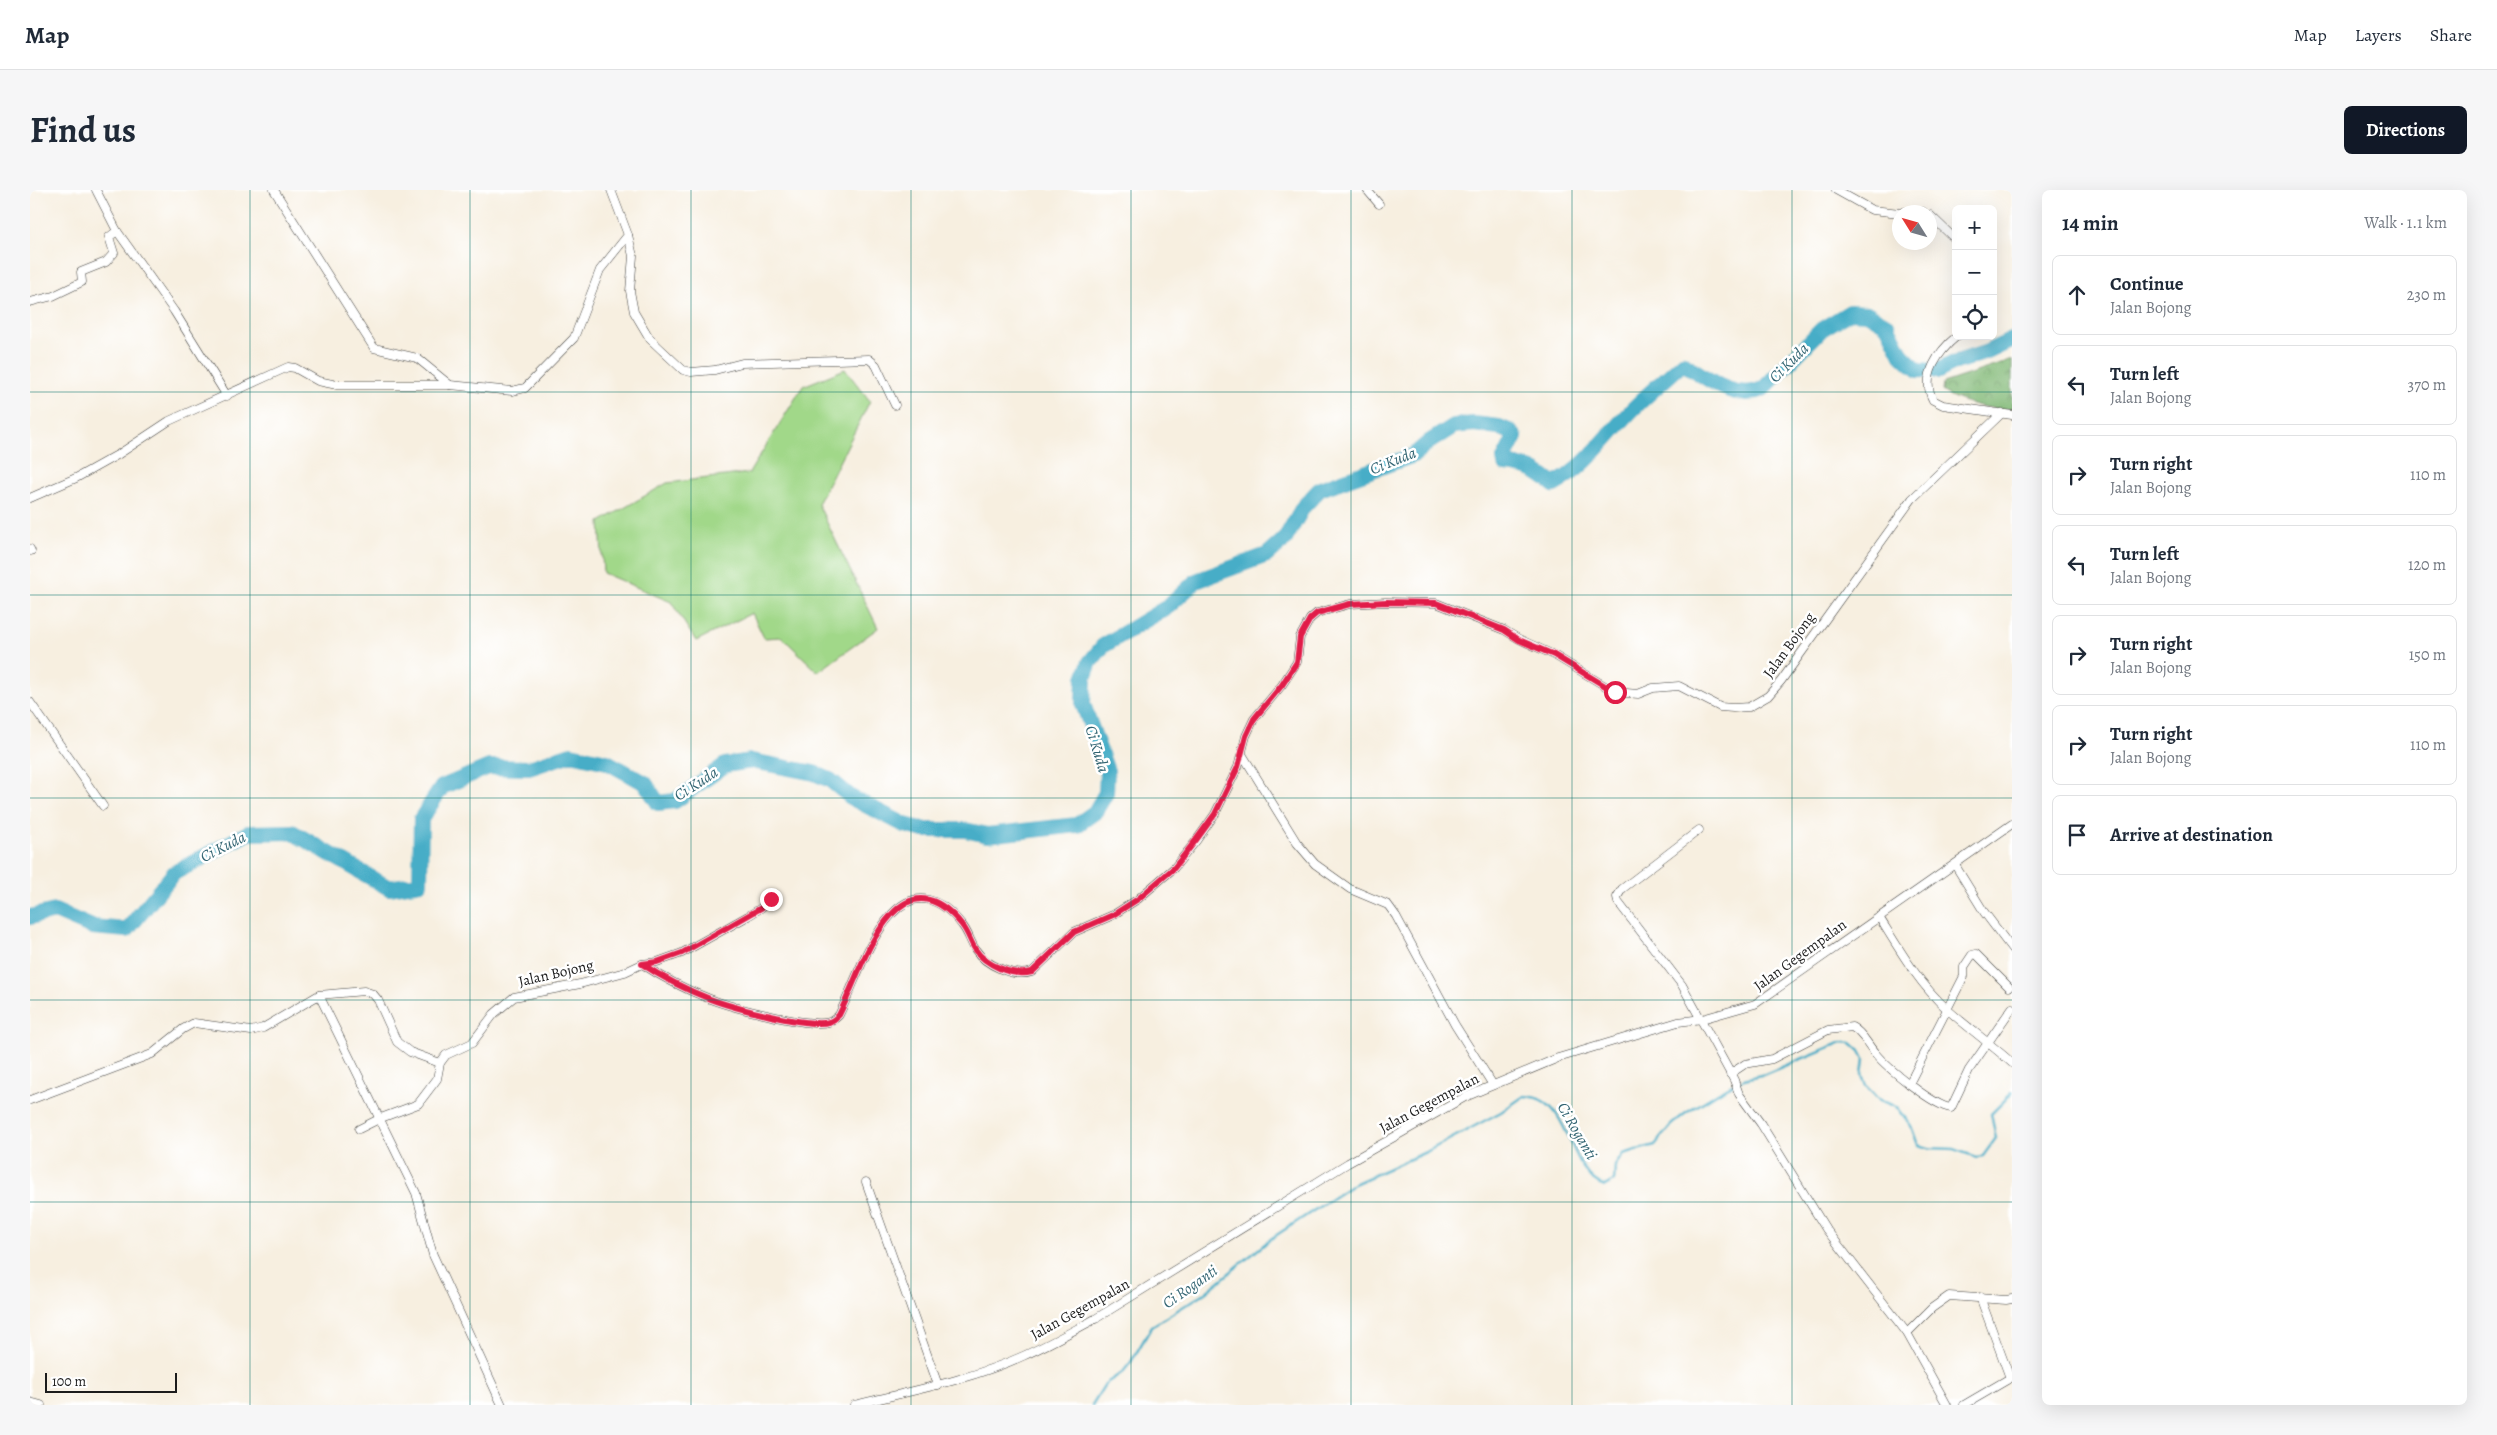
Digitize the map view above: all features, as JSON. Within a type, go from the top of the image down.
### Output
[{"type":"street","points":[[96,190],[116,231],[185,326],[227,396]]},
{"type":"street","points":[[274,190],[374,348],[417,358],[450,384]]},
{"type":"street","points":[[611,190],[628,235],[633,256],[630,291],[634,312],[650,339],[683,370],[691,372],[715,370],[742,362],[869,359],[876,365],[895,405]]},
{"type":"street","points":[[1367,190],[1379,204]]},
{"type":"street","points":[[1836,190],[1872,210],[1892,212]]},
{"type":"street","points":[[1937,222],[1952,236]]},
{"type":"street","points":[[30,302],[53,296],[82,282],[81,272],[106,262],[114,253],[109,237],[116,231]]},
{"type":"street","points":[[30,498],[76,478],[119,454],[169,421],[288,367],[302,371],[318,381],[337,385],[450,384],[512,391],[525,388],[574,338],[600,270],[628,235]]},
{"type":"street","points":[[1952,340],[1944,346],[1931,369],[1930,394],[1936,403],[2012,415]]},
{"type":"street","name":"Jalan Bojong","points":[[642,964],[657,974],[715,1001],[781,1019],[821,1023],[831,1022],[839,1015],[865,959],[892,914],[906,902],[917,898],[926,899],[947,909],[964,927],[976,951],[988,962],[997,967],[1026,974],[1032,972],[1068,936],[1128,907],[1174,868],[1215,814],[1238,767],[1246,736],[1254,719],[1282,685],[1297,662],[1300,637],[1310,619],[1317,613],[1350,604],[1386,602],[1436,603],[1504,630],[1519,640],[1554,655],[1615,692],[1638,694],[1669,685],[1679,686],[1720,707],[1749,707],[1768,696],[1781,681],[1912,499],[2002,413]]},
{"type":"street","points":[[30,702],[103,806]]},
{"type":"street","points":[[1242,754],[1298,843],[1315,864],[1350,889],[1388,905],[1396,916],[1456,1025],[1493,1085]]},
{"type":"street","name":"Jalan Gegempalan","points":[[854,1405],[938,1385],[1022,1356],[1095,1319],[1348,1163],[1465,1097],[1558,1058],[1678,1022],[1702,1019],[1755,1004],[1794,978],[1854,932],[1880,917],[1920,886],[1955,865],[2012,824]]},
{"type":"street","points":[[1699,830],[1622,889],[1617,899],[1682,985],[1702,1019],[1739,1094],[1766,1132],[1826,1229],[1907,1333],[1947,1405]]},
{"type":"street","points":[[1955,865],[1984,912],[2012,949]]},
{"type":"street","name":"Jalan Bojong","points":[[440,1063],[449,1052],[472,1043],[494,1014],[514,997],[580,984],[625,972],[642,964],[657,962],[682,953],[761,908],[775,895]]},
{"type":"street","points":[[1880,917],[1926,986],[1947,1009],[1990,1042],[2012,1063]]},
{"type":"street","points":[[1909,1084],[1964,976],[1964,968],[1974,954],[2009,987]]},
{"type":"street","points":[[30,1100],[152,1054],[188,1025],[201,1023],[251,1031],[262,1028],[319,996],[351,991],[373,994],[383,1009],[397,1042],[410,1052],[440,1063],[437,1078],[418,1104],[381,1118],[359,1129]]},
{"type":"street","points":[[319,996],[381,1118],[416,1193],[434,1255],[502,1405]]},
{"type":"street","points":[[1732,1077],[1745,1064],[1772,1059],[1828,1030],[1846,1026],[1858,1030],[1888,1068],[1909,1084],[1951,1108],[1969,1070],[2012,1008]]},
{"type":"street","points":[[866,1182],[938,1385]]},
{"type":"street","points":[[1907,1333],[1932,1308],[1949,1296],[1980,1297],[1993,1300],[2012,1298]]},
{"type":"street","points":[[1964,1405],[2011,1378],[1980,1297]]},
{"type":"street","points":[[30,1402],[41,1405]]},
{"type":"green space","points":[[2012,360],[2012,409],[1995,409],[1976,405],[1957,399],[1942,391],[1943,383]]},
{"type":"green space","points":[[845,369],[870,401],[818,504],[878,628],[818,672],[782,637],[764,638],[752,613],[696,641],[671,602],[603,573],[600,522],[667,483],[749,473],[803,386]]},
{"type":"waterway","name":"Ci Kuda","points":[[30,917],[55,911],[92,927],[127,930],[174,873],[248,833],[292,832],[389,888],[420,883],[421,819],[442,787],[489,767],[529,768],[571,754],[607,762],[645,783],[658,803],[675,801],[725,765],[752,761],[814,773],[830,780],[852,798],[905,825],[924,830],[965,830],[987,835],[1077,825],[1095,812],[1106,793],[1107,771],[1083,704],[1084,678],[1090,662],[1103,646],[1169,606],[1196,581],[1267,555],[1285,539],[1303,507],[1320,489],[1414,455],[1429,442],[1454,426],[1474,424],[1499,427],[1511,432],[1515,437],[1504,459],[1505,464],[1531,470],[1554,485],[1566,478],[1587,460],[1634,408],[1683,363],[1722,387],[1743,393],[1753,392],[1764,388],[1822,329],[1850,312],[1867,313],[1887,325],[1902,355],[1918,370],[1938,371],[2012,340]]},
{"type":"waterway","name":"Ci Roganti","points":[[1092,1405],[1105,1384],[1123,1372],[1131,1362],[1152,1326],[1205,1293],[1272,1238],[1354,1184],[1428,1151],[1501,1112],[1524,1096],[1540,1099],[1552,1108],[1561,1121],[1583,1167],[1592,1179],[1605,1186],[1614,1181],[1615,1166],[1623,1154],[1655,1145],[1671,1125],[1721,1091],[1744,1079],[1765,1074],[1842,1042],[1851,1043],[1860,1051],[1864,1059],[1862,1074],[1866,1086],[1878,1099],[1898,1108],[1911,1126],[1918,1145],[1929,1148],[1954,1149],[1976,1157],[1983,1156],[1996,1138],[1991,1114],[2012,1093]]},
{"type":"route","points":[[771,899],[748,916],[682,953],[657,962],[642,964],[657,974],[715,1001],[781,1019],[821,1023],[831,1022],[839,1015],[876,938],[892,914],[906,902],[917,898],[926,899],[947,909],[964,927],[976,951],[988,962],[997,967],[1026,974],[1032,972],[1074,932],[1128,907],[1174,868],[1215,814],[1238,767],[1246,736],[1254,719],[1282,685],[1297,662],[1300,637],[1310,619],[1317,613],[1350,604],[1386,602],[1436,603],[1504,630],[1519,640],[1554,655],[1615,692]]}]
